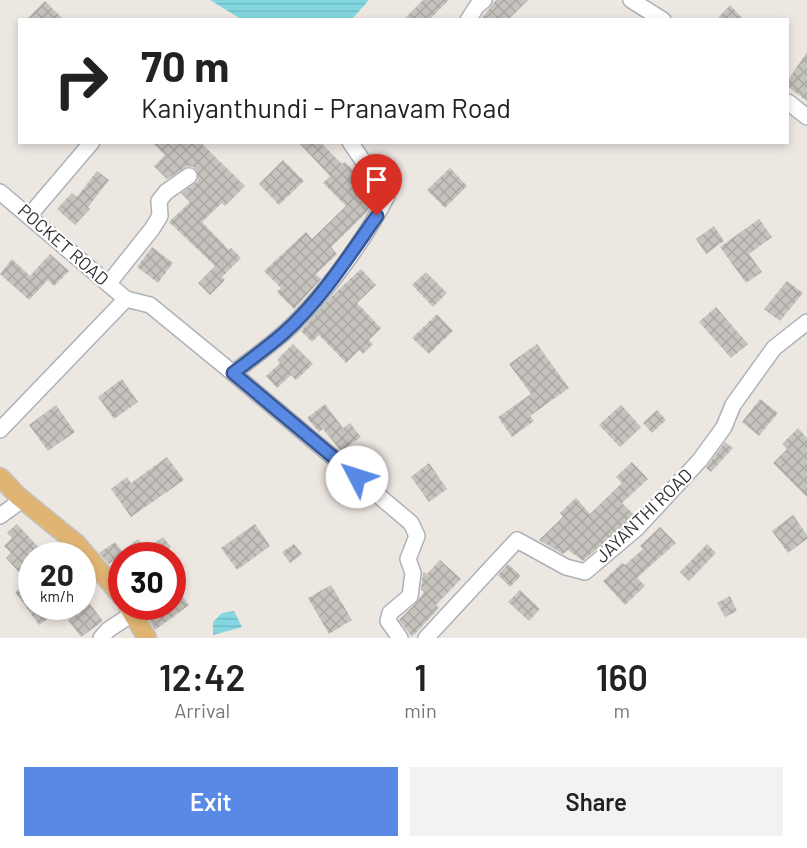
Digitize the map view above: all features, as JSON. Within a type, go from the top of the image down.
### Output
[{"type":"main road","points":[[0,477],[22,500],[77,544],[108,581]]},
{"type":"main road","points":[[136,620],[147,638]]},
{"type":"street","points":[[469,18],[484,0]]},
{"type":"street","points":[[631,0],[660,18]]},
{"type":"street","points":[[789,103],[807,117]]},
{"type":"street","points":[[29,216],[90,144]]},
{"type":"street","points":[[233,373],[285,332],[314,302],[328,286],[377,216],[387,196],[351,144]]},
{"type":"street","name":"POCKET ROAD","points":[[108,284],[160,216],[159,201],[166,192],[189,176]]},
{"type":"street","name":"POCKET ROAD","points":[[0,192],[126,299]]},
{"type":"street","points":[[0,430],[126,299],[150,305],[411,523],[417,536],[408,559],[413,573],[410,596],[390,613],[388,621],[400,638]]},
{"type":"street","name":"JAYANTHI ROAD","points":[[426,638],[517,540],[566,567],[585,572],[636,528],[700,460],[724,427],[733,405],[774,348],[806,324]]},
{"type":"street","points":[[0,516],[22,500]]},
{"type":"street","points":[[101,638],[119,620]]},
{"type":"water","points":[[210,0],[369,0],[353,18],[239,18]]},
{"type":"water","points":[[234,611],[242,627],[213,635],[213,622],[222,613]]},
{"type":"building","points":[[423,0],[449,0],[431,18],[405,18]]},
{"type":"building","points":[[496,0],[528,0],[510,18],[482,18]]},
{"type":"building","points":[[45,1],[62,18],[28,18]]},
{"type":"building","points":[[730,5],[742,18],[718,18]]},
{"type":"building","points":[[807,52],[807,101],[789,88],[789,79]]},
{"type":"building","points":[[154,144],[202,144],[245,186],[225,206],[222,203],[202,222],[229,250],[231,248],[241,258],[222,277],[225,280],[210,295],[198,283],[215,266],[169,222],[190,202],[181,193],[198,181],[197,171],[188,166],[167,179],[154,166],[165,155]]},
{"type":"building","points":[[300,144],[322,144],[342,164],[345,162],[357,174],[353,178],[374,200],[366,213],[331,247],[337,254],[316,274],[321,279],[294,309],[277,292],[281,288],[264,271],[306,232],[312,239],[346,206],[323,183],[330,176]]},
{"type":"building","points":[[283,160],[304,181],[279,205],[259,184]]},
{"type":"building","points":[[450,168],[467,186],[445,208],[427,190]]},
{"type":"building","points":[[97,171],[109,180],[88,207],[90,209],[75,225],[57,209],[72,193],[77,197]]},
{"type":"building","points":[[759,219],[772,237],[749,254],[762,272],[746,283],[720,247]]},
{"type":"building","points":[[714,226],[724,241],[706,254],[696,239]]},
{"type":"building","points":[[152,247],[173,263],[158,283],[137,267]]},
{"type":"building","points":[[50,254],[69,271],[54,286],[48,280],[29,300],[0,274],[12,259],[30,276]]},
{"type":"building","points":[[361,269],[376,285],[357,303],[381,328],[369,340],[373,344],[363,354],[359,350],[346,363],[319,335],[312,342],[301,331],[335,293]]},
{"type":"building","points":[[426,272],[447,293],[433,307],[412,285]]},
{"type":"building","points":[[787,281],[803,293],[780,321],[764,309]]},
{"type":"building","points":[[716,307],[748,344],[731,358],[699,322]]},
{"type":"building","points":[[437,314],[453,331],[429,354],[412,338]]},
{"type":"building","points":[[293,344],[313,364],[296,380],[291,375],[277,388],[266,376],[280,363],[277,360]]},
{"type":"building","points":[[537,344],[569,388],[530,416],[534,421],[512,437],[498,417],[531,394],[509,364]]},
{"type":"building","points":[[122,379],[138,402],[114,419],[98,397]]},
{"type":"building","points":[[760,399],[778,413],[759,436],[742,422]]},
{"type":"building","points":[[325,404],[343,428],[350,423],[361,437],[341,451],[323,429],[319,432],[307,418]]},
{"type":"building","points":[[56,405],[75,432],[48,451],[29,425]]},
{"type":"building","points":[[621,405],[641,427],[620,447],[599,425]]},
{"type":"building","points":[[657,410],[666,420],[652,433],[643,423]]},
{"type":"building","points":[[798,428],[807,438],[807,497],[773,463],[787,449],[782,444]]},
{"type":"building","points":[[725,442],[733,448],[711,472],[706,468]]},
{"type":"building","points":[[167,457],[184,480],[131,517],[111,489],[127,477],[131,483]]},
{"type":"building","points":[[632,462],[648,479],[622,503],[635,516],[583,561],[568,550],[563,554],[539,540],[563,517],[560,513],[576,498],[590,514],[622,483],[616,477]]},
{"type":"building","points":[[429,463],[447,489],[429,502],[411,477]]},
{"type":"building","points":[[793,515],[807,535],[807,539],[788,553],[772,531]]},
{"type":"building","points":[[17,524],[34,542],[18,542],[18,571],[6,558],[11,553],[4,546],[12,538],[7,533]]},
{"type":"building","points":[[255,524],[270,546],[237,570],[221,548]]},
{"type":"building","points":[[660,527],[676,543],[637,578],[645,586],[625,605],[603,581],[622,563],[625,565],[643,549],[640,546]]},
{"type":"building","points":[[163,537],[167,542],[156,542]]},
{"type":"building","points":[[294,544],[302,554],[290,563],[282,552]]},
{"type":"building","points":[[707,544],[716,553],[689,581],[680,572]]},
{"type":"building","points":[[108,547],[108,563],[99,553]]},
{"type":"building","points":[[440,560],[461,579],[436,605],[439,608],[412,637],[399,620],[424,592],[421,589],[423,573],[427,574]]},
{"type":"building","points":[[508,564],[521,576],[510,587],[498,575]]},
{"type":"building","points":[[331,585],[352,620],[329,634],[308,598]]},
{"type":"building","points":[[520,590],[540,609],[529,621],[508,602]]},
{"type":"building","points":[[730,596],[737,611],[725,617],[717,603]]},
{"type":"building","points":[[96,612],[103,621],[81,637],[68,620],[96,620]]},
{"type":"building","points":[[35,620],[46,620],[39,625]]},
{"type":"building","points":[[149,620],[169,620],[155,630]]},
{"type":"route","points":[[357,477],[233,373],[285,332],[314,302],[328,286],[377,216]]}]
